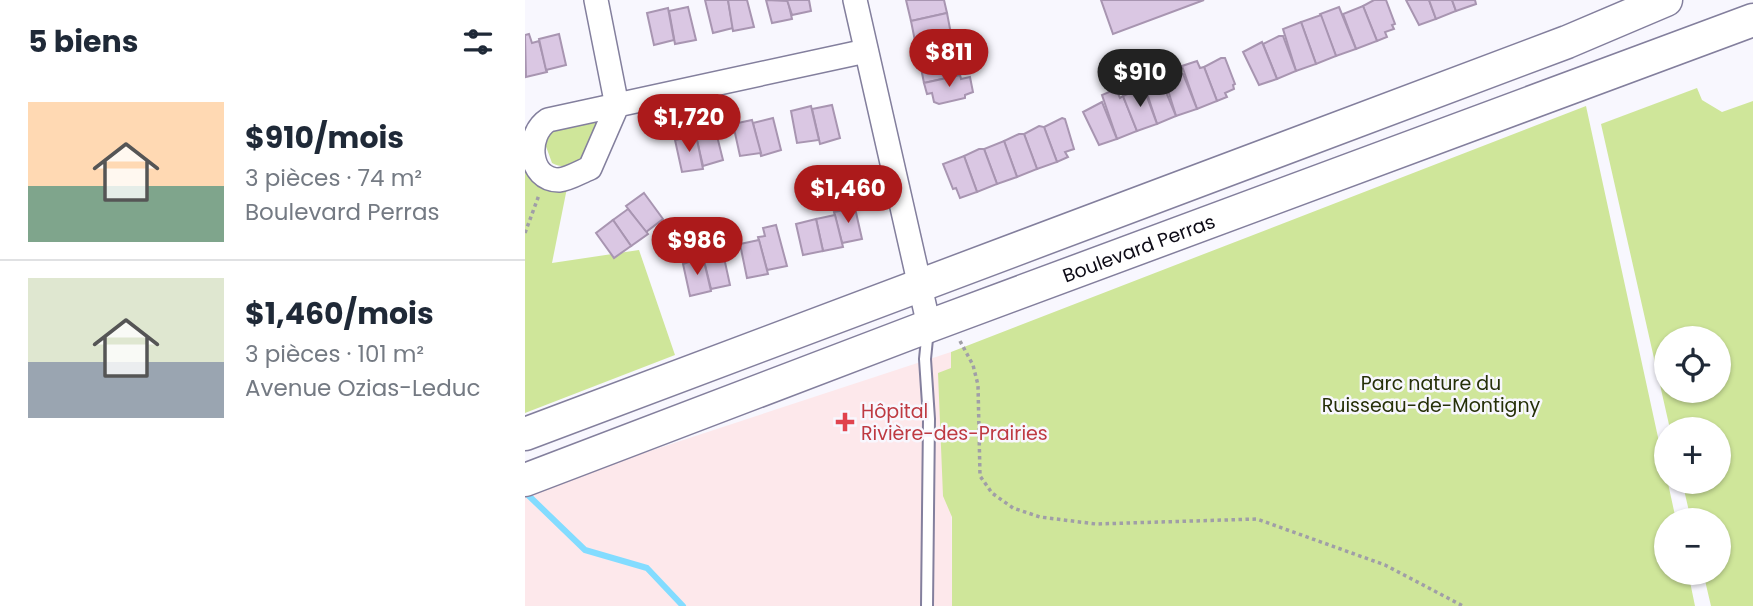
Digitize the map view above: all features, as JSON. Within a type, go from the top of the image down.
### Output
[{"type":"main road","points":[[525,434],[1567,42],[1667,0]]},
{"type":"main road","name":"Boulevard Perras","points":[[525,480],[929,326],[1753,20]]},
{"type":"street","points":[[596,0],[617,106],[590,168],[558,180],[547,177],[534,162],[531,151],[531,140],[539,125],[548,120],[617,106],[829,56],[866,51]]},
{"type":"street","points":[[855,0],[929,326]]},
{"type":"lane","points":[[927,606],[929,419],[925,359],[929,326]]},
{"type":"path","points":[[525,233],[547,177]]},
{"type":"path","points":[[959,339],[973,365],[978,385],[980,476],[992,493],[1013,508],[1040,517],[1096,524],[1257,519],[1385,565],[1463,606]]},
{"type":"shaded area","name":"Hôpital Rivière-des-Prairies","points":[[951,352],[952,606],[525,606],[525,492]]},
{"type":"green space","points":[[1697,88],[1702,100],[1722,112],[1753,101],[1753,606],[1711,606],[1706,585],[1731,585],[1731,508],[1688,508],[1685,494],[1731,494],[1731,417],[1667,417],[1664,403],[1731,403],[1731,326],[1654,326],[1654,358],[1601,124]]},
{"type":"green space","name":"Parc nature du Ruisseau-de-Montigny","points":[[1586,106],[1654,419],[1654,494],[1670,494],[1673,508],[1654,508],[1654,585],[1691,585],[1695,606],[952,606],[952,517],[943,496],[938,373],[951,368],[951,352]]},
{"type":"green space","points":[[594,120],[602,129],[588,151],[569,166],[552,163],[544,141],[553,129]]},
{"type":"green space","points":[[525,166],[569,178],[552,263],[639,250],[675,355],[525,413]]},
{"type":"building","points":[[705,0],[728,0],[733,28],[713,33]]},
{"type":"building","points":[[728,0],[747,0],[754,27],[733,31]]},
{"type":"building","points":[[766,0],[788,1],[792,19],[772,23]]},
{"type":"building","points":[[787,0],[809,0],[811,11],[792,15]]},
{"type":"building","points":[[906,0],[944,0],[947,13],[911,21]]},
{"type":"building","points":[[1101,0],[1204,0],[1113,34]]},
{"type":"building","points":[[1374,0],[1386,0],[1395,24],[1392,25],[1394,29],[1385,32],[1387,37],[1377,41],[1363,6]]},
{"type":"building","points":[[1406,0],[1429,0],[1436,19],[1419,25]]},
{"type":"building","points":[[1429,0],[1452,0],[1456,11],[1436,19]]},
{"type":"building","points":[[1452,0],[1475,0],[1476,4],[1456,11]]},
{"type":"building","points":[[1363,6],[1377,41],[1356,49],[1343,14]]},
{"type":"building","points":[[688,7],[696,40],[675,44],[669,11]]},
{"type":"building","points":[[1339,7],[1356,49],[1336,56],[1320,14]]},
{"type":"building","points":[[668,8],[674,40],[654,45],[647,13]]},
{"type":"building","points":[[947,13],[951,34],[915,41],[911,21]]},
{"type":"building","points":[[1321,15],[1336,56],[1316,64],[1301,22]]},
{"type":"building","points":[[1301,22],[1316,64],[1296,71],[1283,29]]},
{"type":"building","points":[[529,34],[532,43],[539,41],[547,72],[526,77],[525,35]]},
{"type":"building","points":[[559,34],[566,65],[546,70],[539,39]]},
{"type":"building","points":[[959,35],[962,48],[955,50],[956,55],[920,63],[915,41]]},
{"type":"building","points":[[1283,36],[1296,71],[1277,79],[1263,44]]},
{"type":"building","points":[[1262,42],[1277,79],[1259,85],[1243,52]]},
{"type":"building","points":[[956,55],[960,75],[924,83],[920,63]]},
{"type":"building","points":[[1225,58],[1235,84],[1234,89],[1225,93],[1227,97],[1217,101],[1204,67]]},
{"type":"building","points":[[1197,61],[1200,68],[1204,67],[1217,101],[1197,109],[1182,66]]},
{"type":"building","points":[[1176,69],[1178,74],[1183,74],[1197,109],[1176,116],[1163,74]]},
{"type":"building","points":[[960,75],[961,79],[970,77],[973,92],[965,95],[965,98],[939,104],[934,102],[932,93],[927,94],[924,83]]},
{"type":"building","points":[[1159,75],[1176,116],[1157,124],[1143,81]]},
{"type":"building","points":[[1116,89],[1120,98],[1123,96],[1137,131],[1117,139],[1102,95]]},
{"type":"building","points":[[1144,89],[1157,124],[1137,131],[1123,96]]},
{"type":"building","points":[[1102,102],[1117,139],[1099,145],[1083,112]]},
{"type":"building","points":[[832,105],[840,138],[820,144],[812,109]]},
{"type":"building","points":[[811,106],[819,140],[797,143],[791,111]]},
{"type":"building","points":[[773,118],[781,150],[761,156],[753,123]]},
{"type":"building","points":[[1065,119],[1074,149],[1065,152],[1068,157],[1057,162],[1044,127]]},
{"type":"building","points":[[752,120],[761,153],[740,156],[733,124]]},
{"type":"building","points":[[1039,126],[1044,127],[1057,162],[1037,169],[1024,134]]},
{"type":"building","points":[[715,128],[723,160],[703,166],[695,132]]},
{"type":"building","points":[[1024,134],[1037,169],[1017,177],[1004,141]]},
{"type":"building","points":[[696,135],[703,169],[682,172],[675,140]]},
{"type":"building","points":[[1004,141],[1017,177],[997,184],[984,149]]},
{"type":"building","points":[[984,149],[997,184],[977,192],[964,156]]},
{"type":"building","points":[[964,156],[977,192],[960,198],[956,188],[953,189],[943,164]]},
{"type":"building","points":[[644,193],[663,219],[646,232],[626,206]]},
{"type":"building","points":[[855,208],[862,239],[842,243],[834,212]]},
{"type":"building","points":[[628,209],[648,234],[631,246],[613,220]]},
{"type":"building","points":[[835,215],[843,247],[823,251],[816,219]]},
{"type":"building","points":[[816,219],[823,251],[803,255],[796,224]]},
{"type":"building","points":[[613,220],[631,246],[614,258],[596,233]]},
{"type":"building","points":[[776,225],[787,266],[767,270],[758,237],[765,236],[763,228]]},
{"type":"building","points":[[759,240],[768,274],[747,278],[740,244]]},
{"type":"building","points":[[723,253],[730,285],[711,289],[703,257]]},
{"type":"building","points":[[703,257],[711,291],[690,296],[683,264]]},
{"type":"waterway","points":[[528,495],[585,550],[647,568],[683,606]]},
{"type":"place","name":"Hôpital Rivière-des-Prairies","points":[[845,422]]}]
